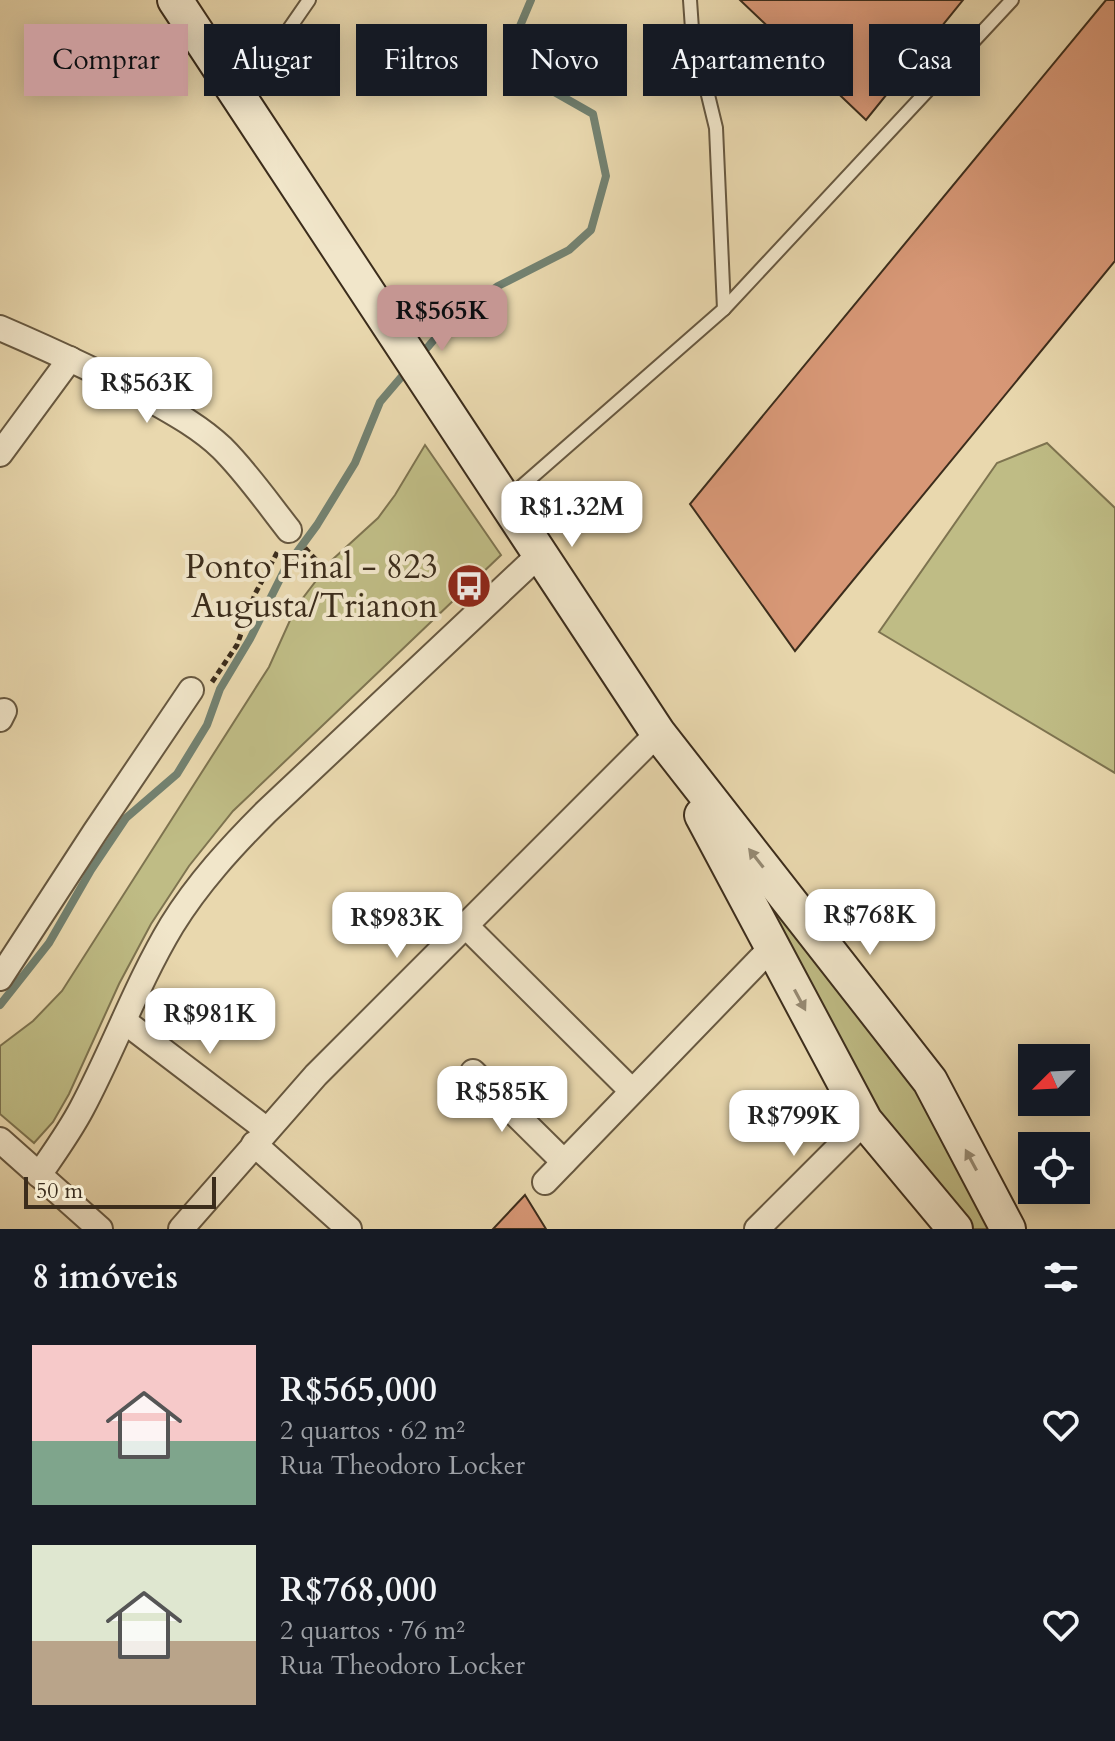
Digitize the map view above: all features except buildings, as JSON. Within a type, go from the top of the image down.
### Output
[{"type":"main road","points":[[175,0],[658,733],[930,1081],[1008,1229]]},
{"type":"main road","points":[[658,733],[865,1121],[955,1229]]},
{"type":"street","points":[[0,328],[128,387],[200,430],[241,469],[289,530]]},
{"type":"street","points":[[0,454],[70,359]]},
{"type":"street","points":[[39,1175],[71,1129],[172,925],[201,883],[231,847],[540,554]]},
{"type":"street","points":[[0,978],[191,690]]},
{"type":"street","points":[[181,1229],[316,1075],[658,733]]},
{"type":"street","points":[[465,925],[632,1091]]},
{"type":"street","points":[[545,1182],[772,947]]},
{"type":"street","points":[[124,1021],[260,1137],[349,1229]]},
{"type":"street","points":[[473,1072],[564,1162]]},
{"type":"street","points":[[757,1229],[865,1121]]},
{"type":"street","points":[[0,1140],[100,1229]]},
{"type":"lane","points":[[241,100],[309,0]]},
{"type":"lane","points":[[690,0],[692,29],[716,128],[724,309]]},
{"type":"lane","points":[[504,501],[724,309],[1012,0]]},
{"type":"path","points":[[191,690],[206,687],[237,645],[255,594],[289,530]]},
{"type":"shaded area","points":[[1047,443],[1115,508],[1115,773],[879,632],[997,463]]},
{"type":"shaded area","points":[[425,445],[501,555],[233,811],[189,866],[151,924],[119,984],[69,1094],[53,1122],[34,1143],[0,1114],[0,1046],[33,1021],[62,991],[269,667],[296,607],[332,560],[378,518]]},
{"type":"shaded area","points":[[717,826],[916,1074],[998,1229],[969,1229],[867,1101]]},
{"type":"waterway","points":[[421,355],[444,328],[498,286],[569,250],[591,230],[606,176],[593,114],[542,85],[512,45],[531,0]]},
{"type":"waterway","points":[[0,1005],[49,943],[91,870],[126,818],[177,774],[207,725],[220,689],[250,639],[286,567],[317,525],[355,463],[380,402],[409,368]]},
{"type":"place","name":"Ponto Final - 823 Augusta/Trianon","points":[[469,586]]}]
